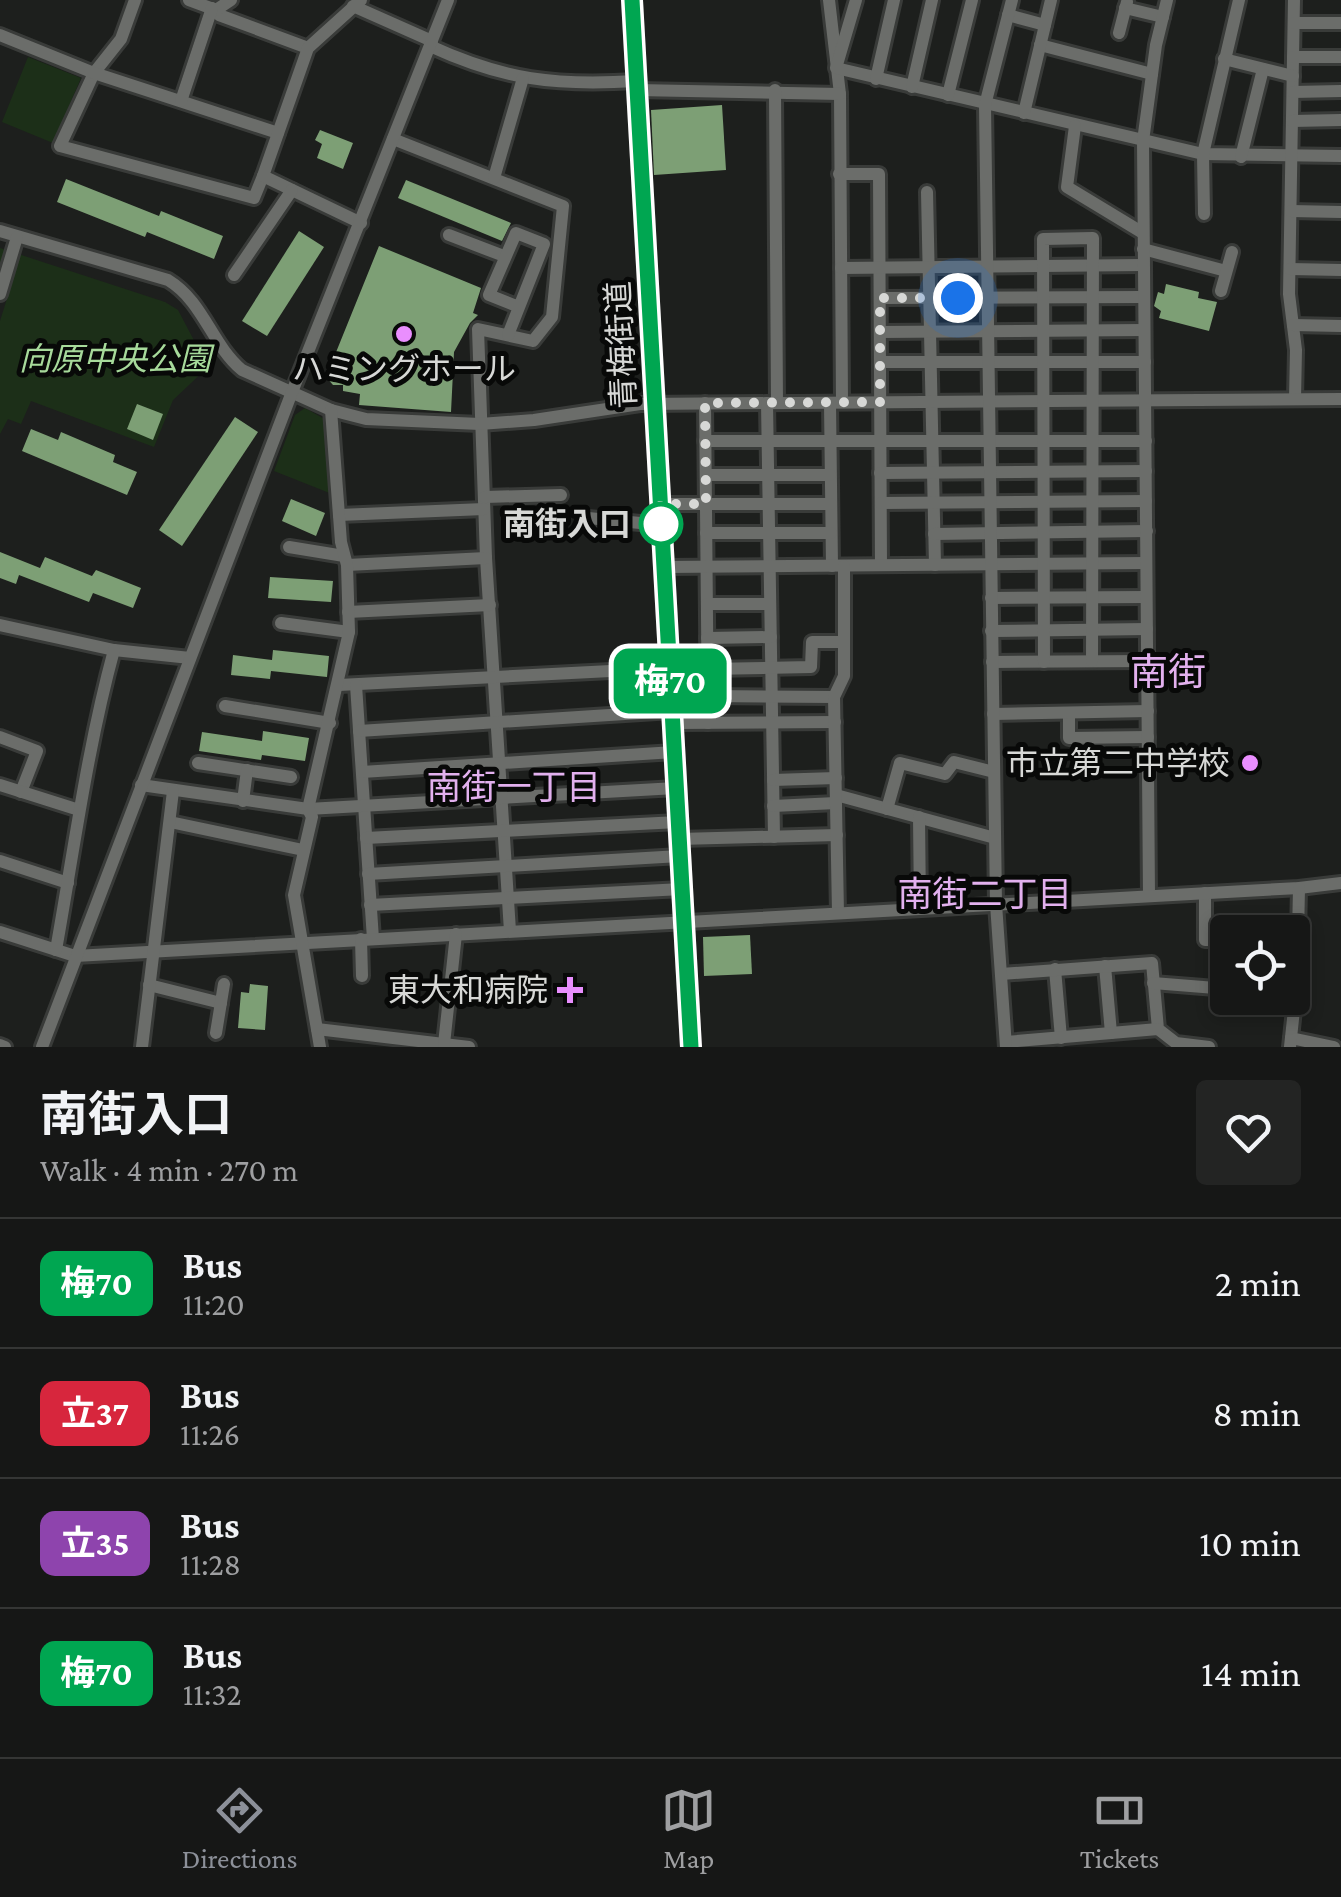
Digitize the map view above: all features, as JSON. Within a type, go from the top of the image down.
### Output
[{"type":"main road","name":"青梅街道","points":[[632,0],[691,1047]]},
{"type":"street","points":[[136,0],[122,39],[94,72],[60,146],[254,198],[308,48],[357,3],[431,44],[491,71],[523,78],[581,84],[840,94]]},
{"type":"street","points":[[189,0],[308,48]]},
{"type":"street","points":[[181,102],[214,9],[231,0]]},
{"type":"street","points":[[42,1047],[292,392],[448,0]]},
{"type":"street","points":[[829,0],[840,94],[841,268],[836,402],[830,441],[831,533],[838,566],[844,642],[844,676],[834,696],[838,913]]},
{"type":"street","points":[[836,68],[856,0]]},
{"type":"street","points":[[876,78],[894,0]]},
{"type":"street","points":[[912,87],[932,0]]},
{"type":"street","points":[[948,95],[972,0]]},
{"type":"street","points":[[1011,0],[985,105],[994,838],[1006,1045],[1061,1038],[1079,1042],[1111,1033],[1158,1029]]},
{"type":"street","points":[[1024,113],[1051,0]]},
{"type":"street","points":[[1148,896],[1143,141],[1166,0]]},
{"type":"street","points":[[1204,214],[1202,154],[1239,0]]},
{"type":"street","points":[[1294,0],[1290,269],[1295,399]]},
{"type":"street","points":[[1119,33],[1126,4],[1163,17]]},
{"type":"street","points":[[1008,15],[1045,25]]},
{"type":"street","points":[[1294,23],[1341,22]]},
{"type":"street","points":[[0,36],[94,72],[278,133]]},
{"type":"street","points":[[1040,45],[1152,74]]},
{"type":"street","points":[[1293,57],[1341,56]]},
{"type":"street","points":[[1224,59],[1293,76]]},
{"type":"street","points":[[836,68],[1202,154],[1341,156]]},
{"type":"street","points":[[1241,157],[1263,69]]},
{"type":"street","points":[[494,178],[523,78]]},
{"type":"street","points":[[774,90],[772,403],[768,441],[774,837]]},
{"type":"street","points":[[1293,92],[1341,91]]},
{"type":"street","points":[[1292,120],[1341,120]]},
{"type":"street","points":[[1076,126],[1067,187],[1143,233]]},
{"type":"street","points":[[394,139],[564,206],[552,317],[533,341],[478,329],[486,558],[510,931]]},
{"type":"street","points":[[839,174],[879,174],[881,566]]},
{"type":"street","points":[[262,176],[361,223]]},
{"type":"street","points":[[234,275],[292,190]]},
{"type":"street","points":[[926,192],[934,565]]},
{"type":"street","points":[[1291,211],[1341,212]]},
{"type":"street","points":[[0,231],[168,280],[185,290],[231,361],[242,370],[331,410],[366,419],[480,424],[655,404],[1341,398]]},
{"type":"street","points":[[508,335],[544,244],[516,232],[489,295],[519,306]]},
{"type":"street","points":[[449,235],[504,256]]},
{"type":"street","points":[[0,294],[17,236]]},
{"type":"street","points":[[1044,662],[1044,239],[1092,238],[1092,661]]},
{"type":"street","points":[[1143,249],[1226,271]]},
{"type":"street","points":[[1221,291],[1232,252]]},
{"type":"street","points":[[841,268],[1144,265]]},
{"type":"street","points":[[1290,269],[1341,270]]},
{"type":"street","points":[[880,298],[1144,297]]},
{"type":"street","points":[[1293,325],[1341,326]]},
{"type":"street","points":[[880,332],[1144,330]]},
{"type":"street","points":[[880,362],[1145,362]]},
{"type":"street","points":[[705,403],[708,723]]},
{"type":"street","points":[[320,1047],[294,895],[312,817],[308,809],[349,632],[331,410]]},
{"type":"street","points":[[705,441],[1146,441]]},
{"type":"street","points":[[880,473],[1146,470]]},
{"type":"street","points":[[706,474],[830,474]]},
{"type":"street","points":[[338,514],[561,495]]},
{"type":"street","points":[[881,502],[1146,501]]},
{"type":"street","points":[[660,504],[831,504]]},
{"type":"street","points":[[588,518],[661,525]]},
{"type":"street","points":[[934,534],[1146,531]]},
{"type":"street","points":[[706,533],[831,533]]},
{"type":"street","points":[[289,546],[345,560],[486,558]]},
{"type":"street","points":[[664,567],[1146,563]]},
{"type":"street","points":[[991,598],[1146,597]]},
{"type":"street","points":[[707,604],[770,604]]},
{"type":"street","points":[[348,612],[490,605]]},
{"type":"street","points":[[281,623],[349,632]]},
{"type":"street","points":[[0,626],[114,650],[190,658]]},
{"type":"street","points":[[991,630],[1147,629]]},
{"type":"street","points":[[707,638],[770,637]]},
{"type":"street","points":[[708,669],[811,668],[812,642],[844,642]]},
{"type":"street","points":[[56,950],[79,810],[114,650]]},
{"type":"street","points":[[992,662],[1148,661]]},
{"type":"street","points":[[339,685],[669,668]]},
{"type":"street","points":[[356,685],[370,905],[362,976]]},
{"type":"street","points":[[708,696],[834,696]]},
{"type":"street","points":[[224,706],[330,723]]},
{"type":"street","points":[[993,714],[1148,711]]},
{"type":"street","points":[[1068,713],[1069,738],[1148,737]]},
{"type":"street","points":[[359,731],[672,717],[708,723],[834,722]]},
{"type":"street","points":[[0,737],[37,751],[21,792]]},
{"type":"street","points":[[362,772],[674,752]]},
{"type":"street","points":[[887,809],[900,764],[945,774],[954,762],[994,772]]},
{"type":"street","points":[[198,763],[290,777]]},
{"type":"street","points":[[243,801],[248,770]]},
{"type":"street","points":[[773,780],[836,778]]},
{"type":"street","points":[[0,785],[79,810]]},
{"type":"street","points":[[141,785],[308,809],[676,788]]},
{"type":"street","points":[[142,1047],[173,791]]},
{"type":"street","points":[[773,806],[836,799],[994,838]]},
{"type":"street","points":[[919,817],[920,908]]},
{"type":"street","points":[[170,822],[303,850]]},
{"type":"street","points":[[366,838],[504,832],[679,839],[837,835]]},
{"type":"street","points":[[368,874],[506,866],[679,839]]},
{"type":"street","points":[[0,861],[68,883]]},
{"type":"street","points":[[0,932],[74,956],[1341,883]]},
{"type":"street","points":[[1297,915],[1299,888]]},
{"type":"street","points":[[370,905],[682,889]]},
{"type":"street","points":[[1205,893],[1205,940],[1210,940]]},
{"type":"street","points":[[444,1044],[456,934]]},
{"type":"street","points":[[1001,974],[1152,963],[1158,1029],[1176,1044],[1209,1047]]},
{"type":"street","points":[[1105,966],[1111,1033]]},
{"type":"street","points":[[1055,969],[1061,1038]]},
{"type":"street","points":[[1153,983],[1210,988]]},
{"type":"street","points":[[216,1033],[224,984]]},
{"type":"street","points":[[149,985],[221,1003]]},
{"type":"street","points":[[1292,1015],[1290,1042],[1334,1047]]},
{"type":"street","points":[[317,1028],[469,1047]]},
{"type":"green space","points":[[28,57],[81,78],[53,143],[2,122]]},
{"type":"green space","name":"向原中央公園","points":[[0,248],[165,302],[178,310],[208,367],[173,400],[154,447],[31,401],[21,424],[8,419],[0,434],[0,321],[10,289],[0,286]]},
{"type":"green space","points":[[305,408],[326,420],[332,494],[274,471],[295,415]]},
{"type":"building","points":[[722,105],[726,170],[654,175],[651,110]]},
{"type":"building","points":[[320,130],[353,143],[343,169],[317,158],[322,144],[315,140]]},
{"type":"building","points":[[66,179],[159,216],[161,211],[223,236],[214,259],[57,202]]},
{"type":"building","points":[[406,180],[511,223],[502,241],[398,198]]},
{"type":"building","points":[[299,231],[324,247],[267,336],[242,321]]},
{"type":"building","name":"ハミングホール","points":[[379,246],[481,288],[473,313],[478,315],[454,352],[451,412],[359,405],[360,394],[343,391],[343,385],[333,385],[326,377]]},
{"type":"building","points":[[1166,284],[1199,292],[1198,298],[1217,302],[1209,331],[1159,318],[1161,311],[1154,306],[1158,292],[1164,294]]},
{"type":"building","points":[[137,404],[163,414],[153,440],[127,429]]},
{"type":"building","points":[[235,417],[258,432],[182,546],[159,530]]},
{"type":"building","points":[[31,429],[58,440],[61,432],[115,455],[113,462],[137,472],[127,495],[22,451]]},
{"type":"building","points":[[291,499],[325,513],[316,536],[282,521]]},
{"type":"building","points":[[0,552],[40,568],[45,557],[92,576],[96,570],[141,588],[133,608],[93,593],[89,602],[19,575],[16,584],[0,578]]},
{"type":"building","points":[[270,577],[333,581],[331,602],[268,598]]},
{"type":"building","points":[[273,650],[329,656],[327,677],[271,671],[270,679],[231,675],[233,655],[272,660]]},
{"type":"building","points":[[263,731],[309,738],[305,761],[262,755],[261,760],[199,751],[202,732],[262,741]]},
{"type":"building","points":[[750,935],[752,974],[704,976],[703,937]]},
{"type":"building","points":[[250,984],[268,986],[265,1030],[238,1028],[241,992],[249,993]]},
{"type":"bus line","name":"梅70","points":[[632,0],[691,1047]]},
{"type":"place","name":"ハミングホール","points":[[404,334]]},
{"type":"place","name":"南街入口","points":[[661,524]]},
{"type":"place","name":"市立第二中学校","points":[[1250,763]]},
{"type":"place","name":"東大和病院","points":[[570,990]]},
{"type":"district","name":"南街","points":[[1168,672]]},
{"type":"district","name":"南街一丁目","points":[[514,787]]},
{"type":"district","name":"南街二丁目","points":[[985,894]]},
{"type":"route","points":[[661,524],[660,504],[706,504],[705,403],[880,402],[880,298],[958,298]]}]
